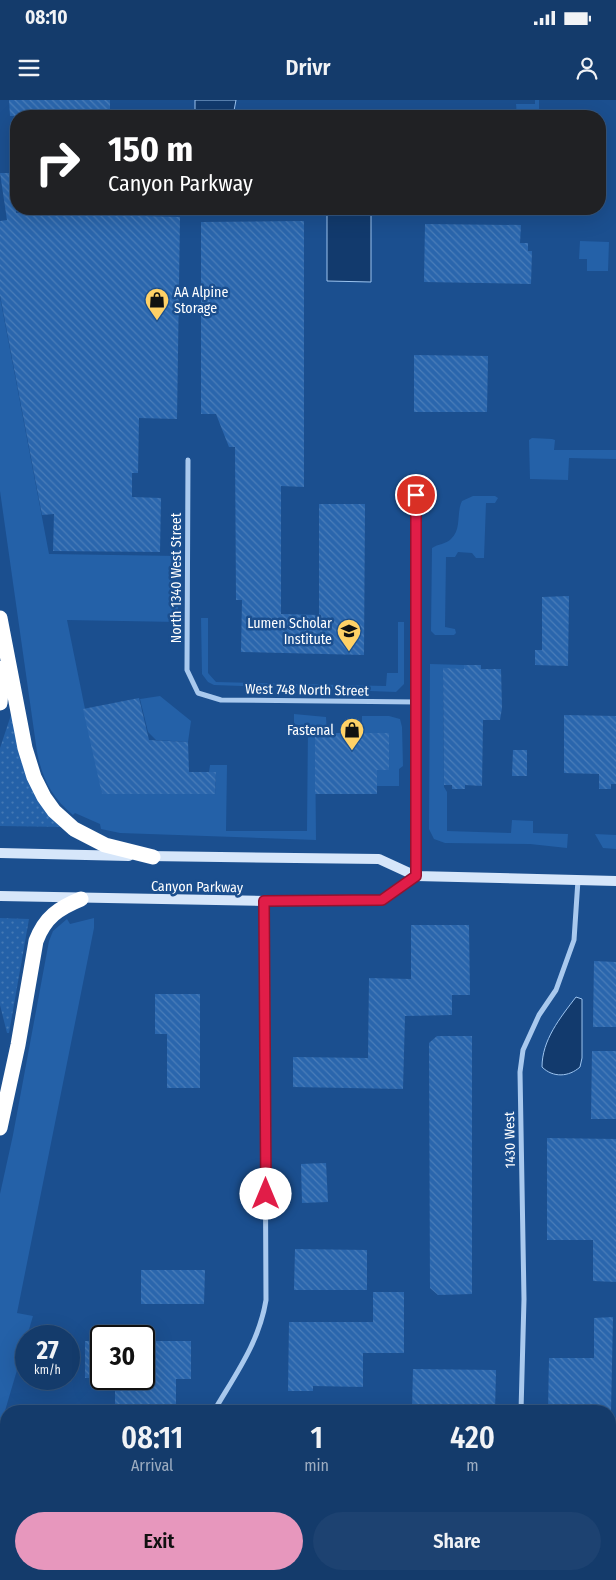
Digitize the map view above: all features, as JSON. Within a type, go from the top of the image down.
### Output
[{"type":"highway","points":[[0,618],[25,748],[34,777],[44,797],[54,811],[74,829],[105,845],[153,857]]},
{"type":"highway","points":[[0,638],[4,672],[0,703]]},
{"type":"highway","points":[[0,1128],[18,1045],[36,941],[40,930],[53,912],[81,899]]},
{"type":"main road","points":[[0,853],[153,857],[379,859],[416,876],[616,880]]},
{"type":"main road","name":"Canyon Parkway","points":[[0,896],[264,901],[382,900],[416,876]]},
{"type":"street","name":"North 1340 West Street","points":[[188,460],[187,670],[198,693]]},
{"type":"street","points":[[416,479],[416,876]]},
{"type":"street","name":"West 748 North Street","points":[[198,693],[221,700],[416,702]]},
{"type":"street","name":"1430 West","points":[[521,1405],[524,1299],[520,1072],[523,1050],[539,1014],[556,990],[574,940],[578,880]]},
{"type":"street","points":[[218,1405],[251,1351],[263,1318],[266,1300],[264,901]]},
{"type":"shaded area","points":[[195,100],[236,100],[234,110],[195,110]]},
{"type":"shaded area","points":[[535,100],[539,100],[539,110],[516,110],[516,104],[535,104]]},
{"type":"shaded area","points":[[327,215],[371,215],[371,282],[327,281]]},
{"type":"shaded area","points":[[580,241],[609,242],[608,271],[587,271],[587,259],[579,259]]},
{"type":"shaded area","points":[[0,297],[49,554],[178,556],[178,622],[67,620],[102,793],[215,794],[216,773],[209,772],[210,765],[227,765],[226,831],[307,831],[308,725],[294,725],[294,714],[326,717],[327,733],[315,733],[316,840],[120,833],[101,829],[100,824],[75,813],[73,815],[59,802],[49,787],[37,752],[0,491]]},
{"type":"shaded area","points":[[532,438],[555,440],[554,450],[616,450],[616,459],[569,458],[568,480],[530,479],[529,440]]},
{"type":"shaded area","points":[[473,496],[495,496],[498,498],[495,503],[486,503],[484,558],[476,558],[472,553],[458,552],[455,557],[446,557],[445,627],[455,629],[456,633],[454,635],[435,635],[431,631],[432,548],[449,541],[454,535],[457,531],[462,501]]},
{"type":"shaded area","points":[[201,618],[208,618],[208,673],[216,682],[386,686],[387,673],[398,673],[398,622],[404,622],[404,684],[396,692],[214,685],[208,682],[202,674]]},
{"type":"shaded area","points":[[430,664],[464,665],[464,670],[443,670],[444,787],[447,792],[447,831],[511,833],[512,820],[533,821],[533,833],[568,834],[567,848],[530,844],[445,843],[434,839],[429,829]]},
{"type":"shaded area","points":[[160,696],[191,721],[188,742],[156,740],[148,732],[140,699]]},
{"type":"shaded area","points":[[12,712],[24,767],[66,827],[0,826],[0,748]]},
{"type":"shaded area","points":[[362,716],[389,716],[400,719],[403,766],[399,769],[399,786],[377,786],[377,770],[389,769],[389,733],[362,733]]},
{"type":"shaded area","points":[[595,834],[616,835],[616,849],[603,848]]},
{"type":"shaded area","points":[[0,918],[29,919],[9,1033],[7,1033],[0,1005]]},
{"type":"shaded area","points":[[94,918],[94,928],[17,1313],[33,1316],[30,1325],[15,1325],[15,1377],[7,1405],[0,1405],[0,1194],[13,1135],[49,941],[53,931],[67,919],[70,924]]},
{"type":"shaded area","points":[[576,997],[582,999],[582,1058],[580,1067],[571,1073],[561,1075],[551,1073],[542,1067],[545,1048],[553,1030]]},
{"type":"building","points":[[9,100],[110,100],[110,110],[10,110],[10,116]]},
{"type":"building","points":[[0,173],[10,173],[10,215],[180,217],[177,419],[139,418],[138,473],[132,473],[132,497],[161,498],[160,552],[53,551],[54,514],[42,515],[0,295],[0,221],[7,220]]},
{"type":"building","points":[[304,221],[304,487],[281,486],[281,614],[319,615],[319,504],[365,504],[364,655],[241,652],[242,600],[236,600],[235,447],[229,447],[216,414],[201,414],[201,222]]},
{"type":"building","points":[[425,224],[521,225],[520,243],[528,243],[528,251],[532,251],[531,284],[424,282]]},
{"type":"building","points":[[414,355],[488,356],[487,412],[414,412]]},
{"type":"building","points":[[569,596],[568,666],[535,665],[535,650],[542,650],[542,597]]},
{"type":"building","points":[[464,665],[481,665],[481,669],[501,669],[502,708],[500,720],[483,720],[482,786],[465,785],[465,789],[452,789],[452,785],[444,785],[443,668],[464,669]]},
{"type":"building","points":[[139,698],[149,740],[188,742],[189,772],[216,772],[215,794],[102,794],[83,709]]},
{"type":"building","points":[[564,715],[616,716],[616,784],[611,784],[611,789],[599,789],[599,774],[564,773]]},
{"type":"building","name":"Fastenal","points":[[315,733],[389,733],[389,770],[377,770],[377,794],[315,794]]},
{"type":"building","points":[[513,750],[527,750],[527,776],[512,776]]},
{"type":"building","points":[[411,925],[469,925],[470,995],[452,995],[452,1015],[405,1016],[403,1089],[293,1087],[293,1057],[368,1058],[369,978],[411,979]]},
{"type":"building","points":[[594,961],[616,962],[616,1027],[593,1027]]},
{"type":"building","points":[[155,994],[200,994],[200,1088],[167,1088],[167,1034],[155,1034]]},
{"type":"building","points":[[437,1036],[472,1036],[472,1294],[438,1295],[430,1288],[429,1043]]},
{"type":"building","points":[[592,1051],[616,1051],[616,1119],[591,1119]]},
{"type":"building","points":[[547,1138],[616,1139],[616,1282],[593,1281],[593,1240],[547,1240]]},
{"type":"building","points":[[326,1163],[328,1202],[302,1203],[301,1164]]},
{"type":"building","points":[[295,1249],[367,1250],[367,1290],[294,1290]]},
{"type":"building","points":[[141,1270],[205,1270],[204,1304],[141,1304]]},
{"type":"building","points":[[373,1292],[404,1292],[404,1353],[363,1353],[363,1387],[313,1386],[313,1391],[288,1391],[289,1322],[373,1322]]},
{"type":"building","points":[[613,1317],[611,1405],[548,1405],[549,1358],[594,1358],[594,1318]]},
{"type":"building","points":[[85,1341],[90,1341],[90,1378],[85,1378]]},
{"type":"building","points":[[155,1341],[191,1341],[191,1379],[176,1379],[176,1405],[115,1405],[115,1390],[155,1390]]},
{"type":"building","points":[[413,1369],[496,1370],[495,1405],[412,1405]]},
{"type":"place","name":"AA Alpine Storage","points":[[157,321]]},
{"type":"place","name":"Lumen Scholar Institute","points":[[349,652]]},
{"type":"place","name":"Fastenal","points":[[352,751]]},
{"type":"route","points":[[266,1194],[264,901],[382,900],[416,876],[416,495]]}]
